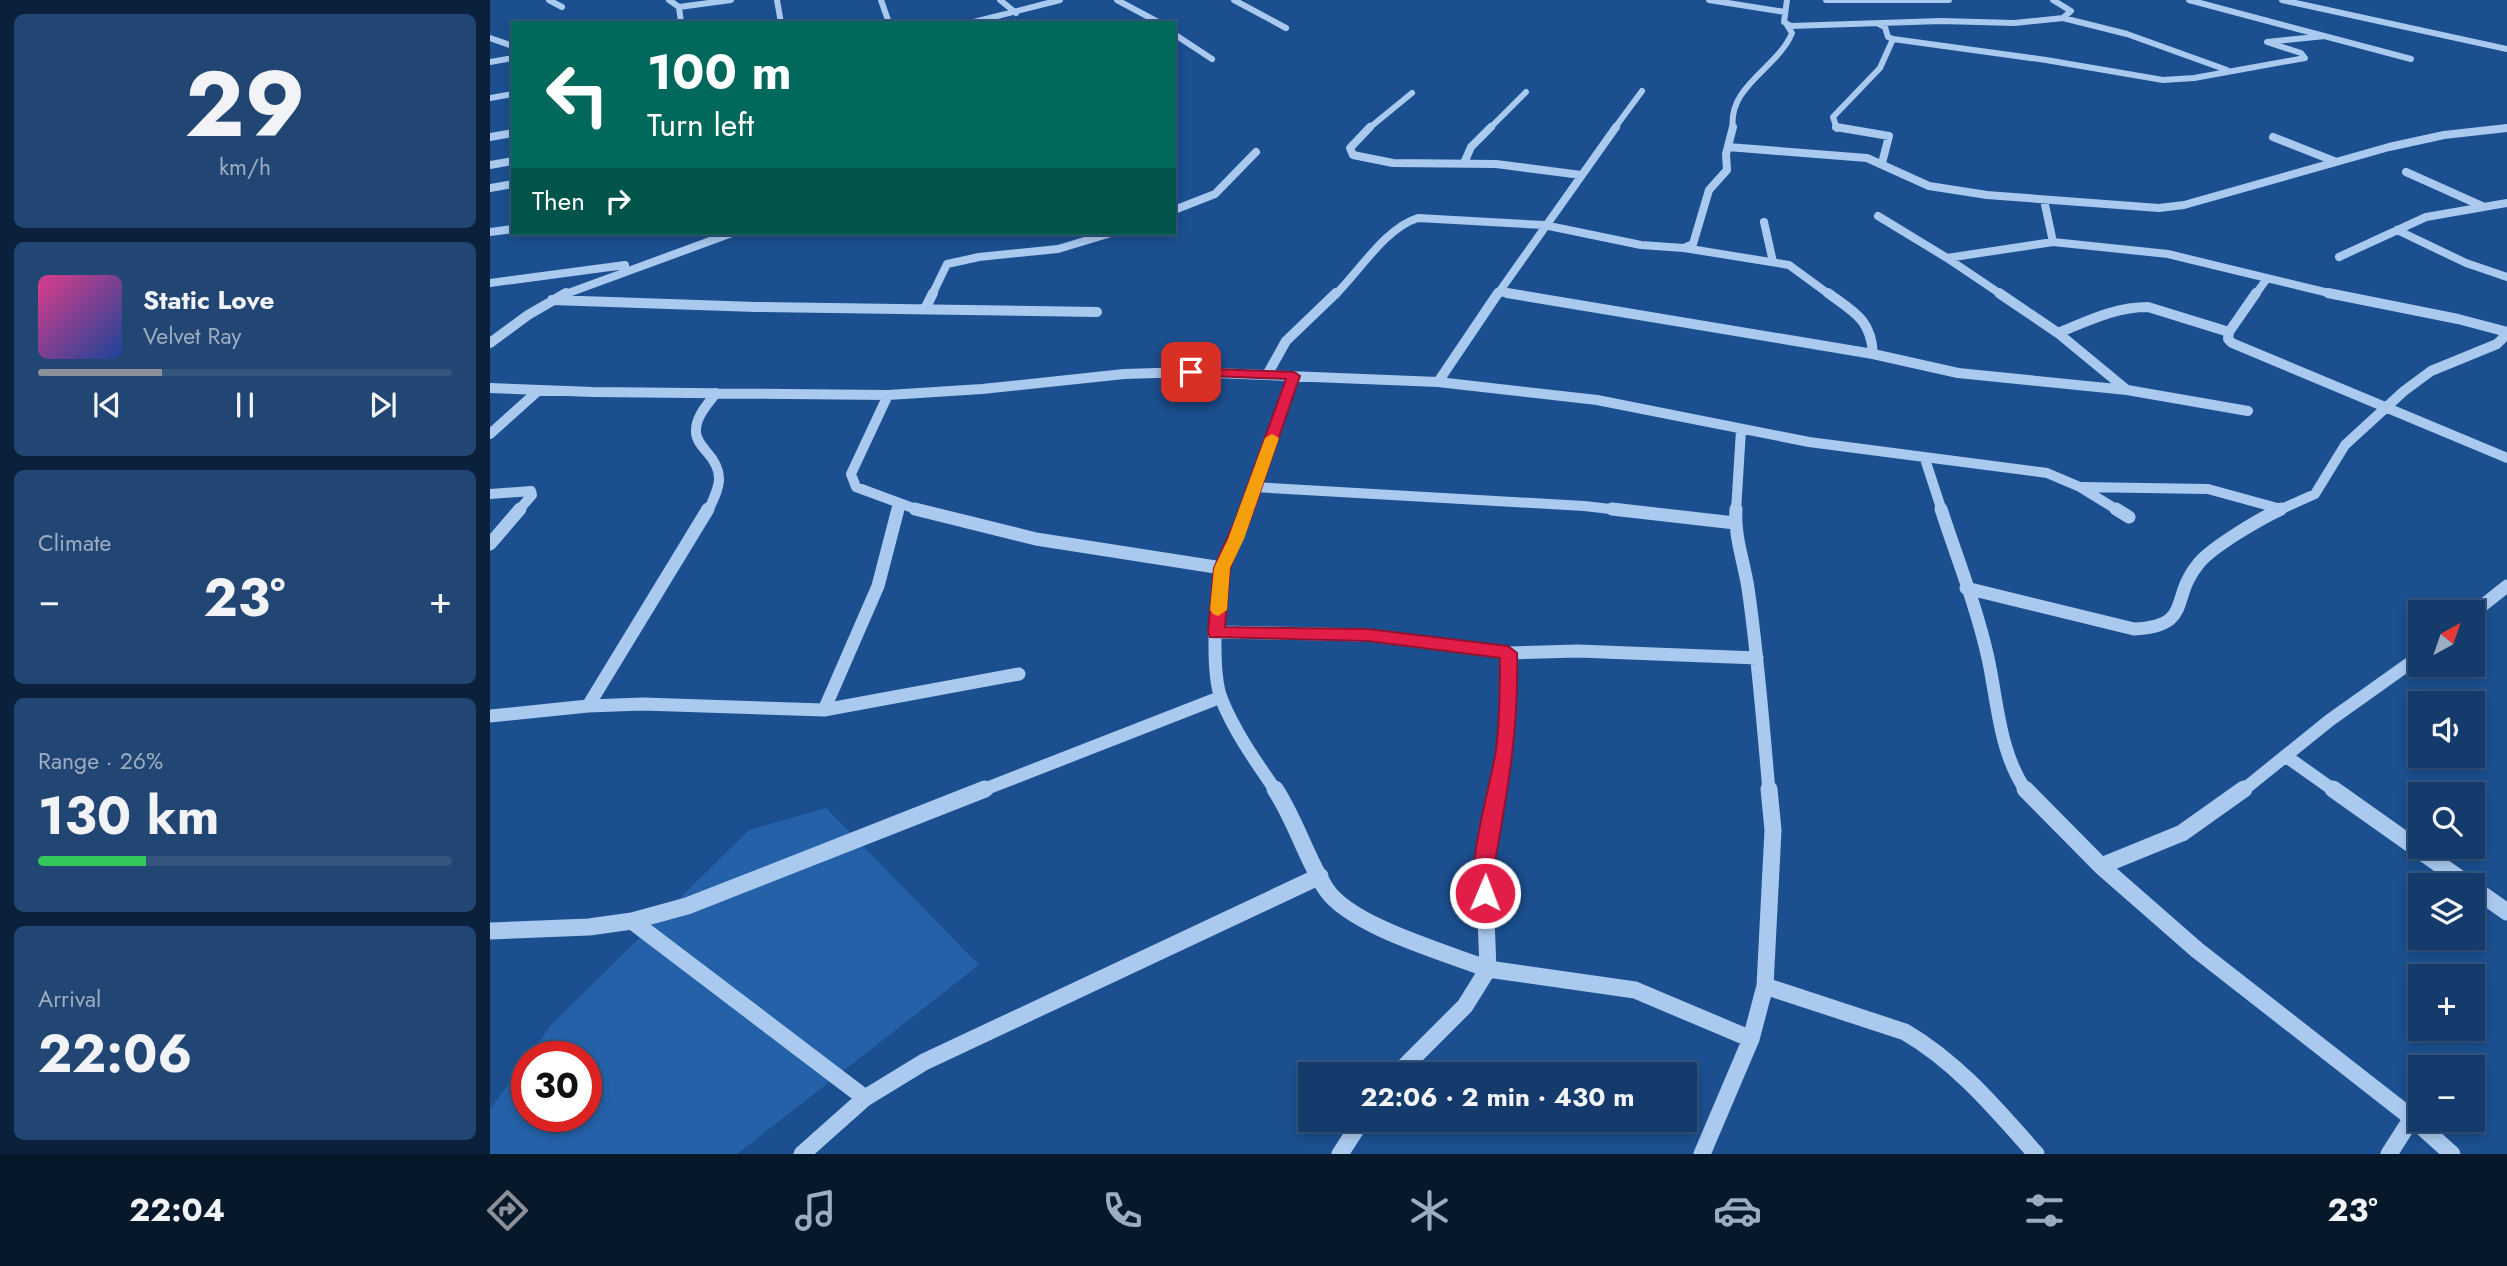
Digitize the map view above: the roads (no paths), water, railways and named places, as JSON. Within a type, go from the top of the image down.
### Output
[{"type":"street","points":[[549,0],[562,7]]},
{"type":"street","points":[[669,0],[678,7],[681,21]]},
{"type":"street","points":[[678,7],[732,0]]},
{"type":"street","points":[[777,0],[781,21]]},
{"type":"street","points":[[881,0],[889,21]]},
{"type":"street","points":[[1000,0],[1016,13]]},
{"type":"street","points":[[987,21],[1060,0]]},
{"type":"street","points":[[1117,0],[1156,21]]},
{"type":"street","points":[[1234,0],[1286,28]]},
{"type":"street","points":[[1709,0],[1785,12]]},
{"type":"street","points":[[1684,248],[1693,244],[1709,190],[1727,170],[1733,109],[1748,85],[1787,46],[1791,33],[1784,22],[1787,0]]},
{"type":"street","points":[[1826,0],[1949,0]]},
{"type":"street","points":[[2053,0],[2068,0]]},
{"type":"street","points":[[2053,0],[2071,11],[2063,18]]},
{"type":"street","points":[[2189,0],[2411,59]]},
{"type":"street","points":[[2282,0],[2507,48]]},
{"type":"street","points":[[1787,25],[1941,21],[2014,23],[2063,18],[2127,34],[2228,71]]},
{"type":"street","points":[[1879,24],[1885,27],[1888,37],[1893,39],[2046,60],[2150,79],[2182,79],[2306,57],[2267,41],[2325,36]]},
{"type":"street","points":[[1176,35],[1212,59]]},
{"type":"street","points":[[490,38],[511,45]]},
{"type":"street","points":[[1882,163],[1889,136],[1837,128],[1833,117],[1880,68],[1893,39]]},
{"type":"street","points":[[490,62],[511,58]]},
{"type":"street","points":[[1438,382],[1544,225],[1642,90]]},
{"type":"street","points":[[1464,163],[1471,147],[1526,92]]},
{"type":"street","points":[[1412,93],[1360,135],[1350,148],[1350,153],[1361,158],[1464,163],[1581,174]]},
{"type":"street","points":[[490,98],[511,94]]},
{"type":"street","points":[[1728,147],[1857,157],[1882,163],[1909,179],[1929,186],[2134,208],[2185,205],[2285,178],[2334,161],[2444,135],[2504,129]]},
{"type":"street","points":[[490,137],[511,133]]},
{"type":"street","points":[[2273,137],[2334,161]]},
{"type":"street","points":[[1176,210],[1215,194],[1256,152]]},
{"type":"street","points":[[490,165],[511,161]]},
{"type":"street","points":[[2406,172],[2483,206]]},
{"type":"street","points":[[490,188],[511,184]]},
{"type":"street","points":[[2044,200],[2053,242]]},
{"type":"street","points":[[2339,257],[2426,217],[2507,203]]},
{"type":"street","points":[[1878,216],[1947,258],[2058,333],[2127,390]]},
{"type":"street","points":[[1266,375],[1286,341],[1339,291],[1353,273],[1405,222],[1418,218],[1544,225],[1642,244],[1773,262],[1798,270],[1863,319],[1872,339],[1873,354]]},
{"type":"street","points":[[1765,222],[1773,262]]},
{"type":"street","points":[[490,232],[511,229]]},
{"type":"street","points":[[2397,230],[2466,263],[2507,277]]},
{"type":"street","points":[[490,342],[552,300],[726,235]]},
{"type":"street","points":[[925,309],[947,264],[1058,248],[1104,235]]},
{"type":"street","points":[[1947,258],[2053,242],[2168,254],[2266,280],[2507,333],[2497,344],[2431,371],[2345,445],[2315,494],[2266,516],[2201,560],[2190,575],[2176,613],[2169,622],[2157,628],[2134,629],[1966,588]]},
{"type":"street","points":[[490,283],[647,263]]},
{"type":"street","points":[[2266,280],[2228,332],[2228,339],[2232,342],[2507,458]]},
{"type":"street","points":[[1499,292],[1873,354],[1958,373],[2127,390],[2248,411]]},
{"type":"street","points":[[552,300],[1097,312]]},
{"type":"street","points":[[2058,333],[2122,307],[2135,306],[2148,307],[2228,332]]},
{"type":"street","points":[[490,388],[888,395],[959,391],[1124,374],[1191,372],[1438,382],[1597,400],[1741,430],[1925,459],[2047,473],[2080,486],[2129,517]]},
{"type":"street","points":[[1294,376],[1222,568],[1216,632],[1216,672],[1221,698],[1251,754],[1288,809],[1327,891],[1349,912],[1388,931],[1488,969],[1635,990],[1751,1039]]},
{"type":"street","points":[[490,434],[538,390]]},
{"type":"street","points":[[588,706],[690,540],[719,486],[722,472],[717,461],[697,443],[694,436],[697,421],[716,393]]},
{"type":"street","points":[[888,395],[850,474],[856,487],[899,506],[988,528],[1222,568]]},
{"type":"street","points":[[1702,1154],[1751,1039],[1765,986],[1773,830],[1757,658],[1748,586],[1735,523],[1741,430]]},
{"type":"street","points":[[1925,459],[1931,471],[1987,656],[2003,743],[2015,775],[2043,810],[2101,866],[2197,950],[2408,1115]]},
{"type":"street","points":[[2080,486],[2208,489],[2281,509]]},
{"type":"street","points":[[1254,487],[1584,506],[1735,523]]},
{"type":"street","points":[[490,494],[531,491],[532,495],[490,544]]},
{"type":"street","points":[[824,710],[876,597],[892,550],[899,506]]},
{"type":"street","points":[[2485,603],[2507,586]]},
{"type":"street","points":[[1216,632],[1368,635],[1508,653],[1578,651],[1757,658]]},
{"type":"street","points":[[1409,1062],[1465,1006],[1488,969],[1484,867],[1505,751],[1509,705],[1508,653]]},
{"type":"street","points":[[2101,866],[2182,833],[2224,806],[2330,720],[2408,665]]},
{"type":"street","points":[[490,716],[588,706],[706,705],[824,710],[1019,674]]},
{"type":"street","points":[[490,931],[589,927],[632,921],[687,906],[1221,698]]},
{"type":"street","points":[[2287,757],[2451,873]]},
{"type":"street","points":[[802,1154],[865,1098],[924,1062],[1320,876]]},
{"type":"street","points":[[2485,897],[2507,912]]},
{"type":"street","points":[[632,921],[865,1098]]},
{"type":"street","points":[[1765,986],[1881,1024],[1925,1042],[1956,1067],[2036,1154]]},
{"type":"street","points":[[2389,1154],[2408,1124]]},
{"type":"street","points":[[1340,1154],[1354,1132]]},
{"type":"street","points":[[2428,1132],[2452,1154]]}]
